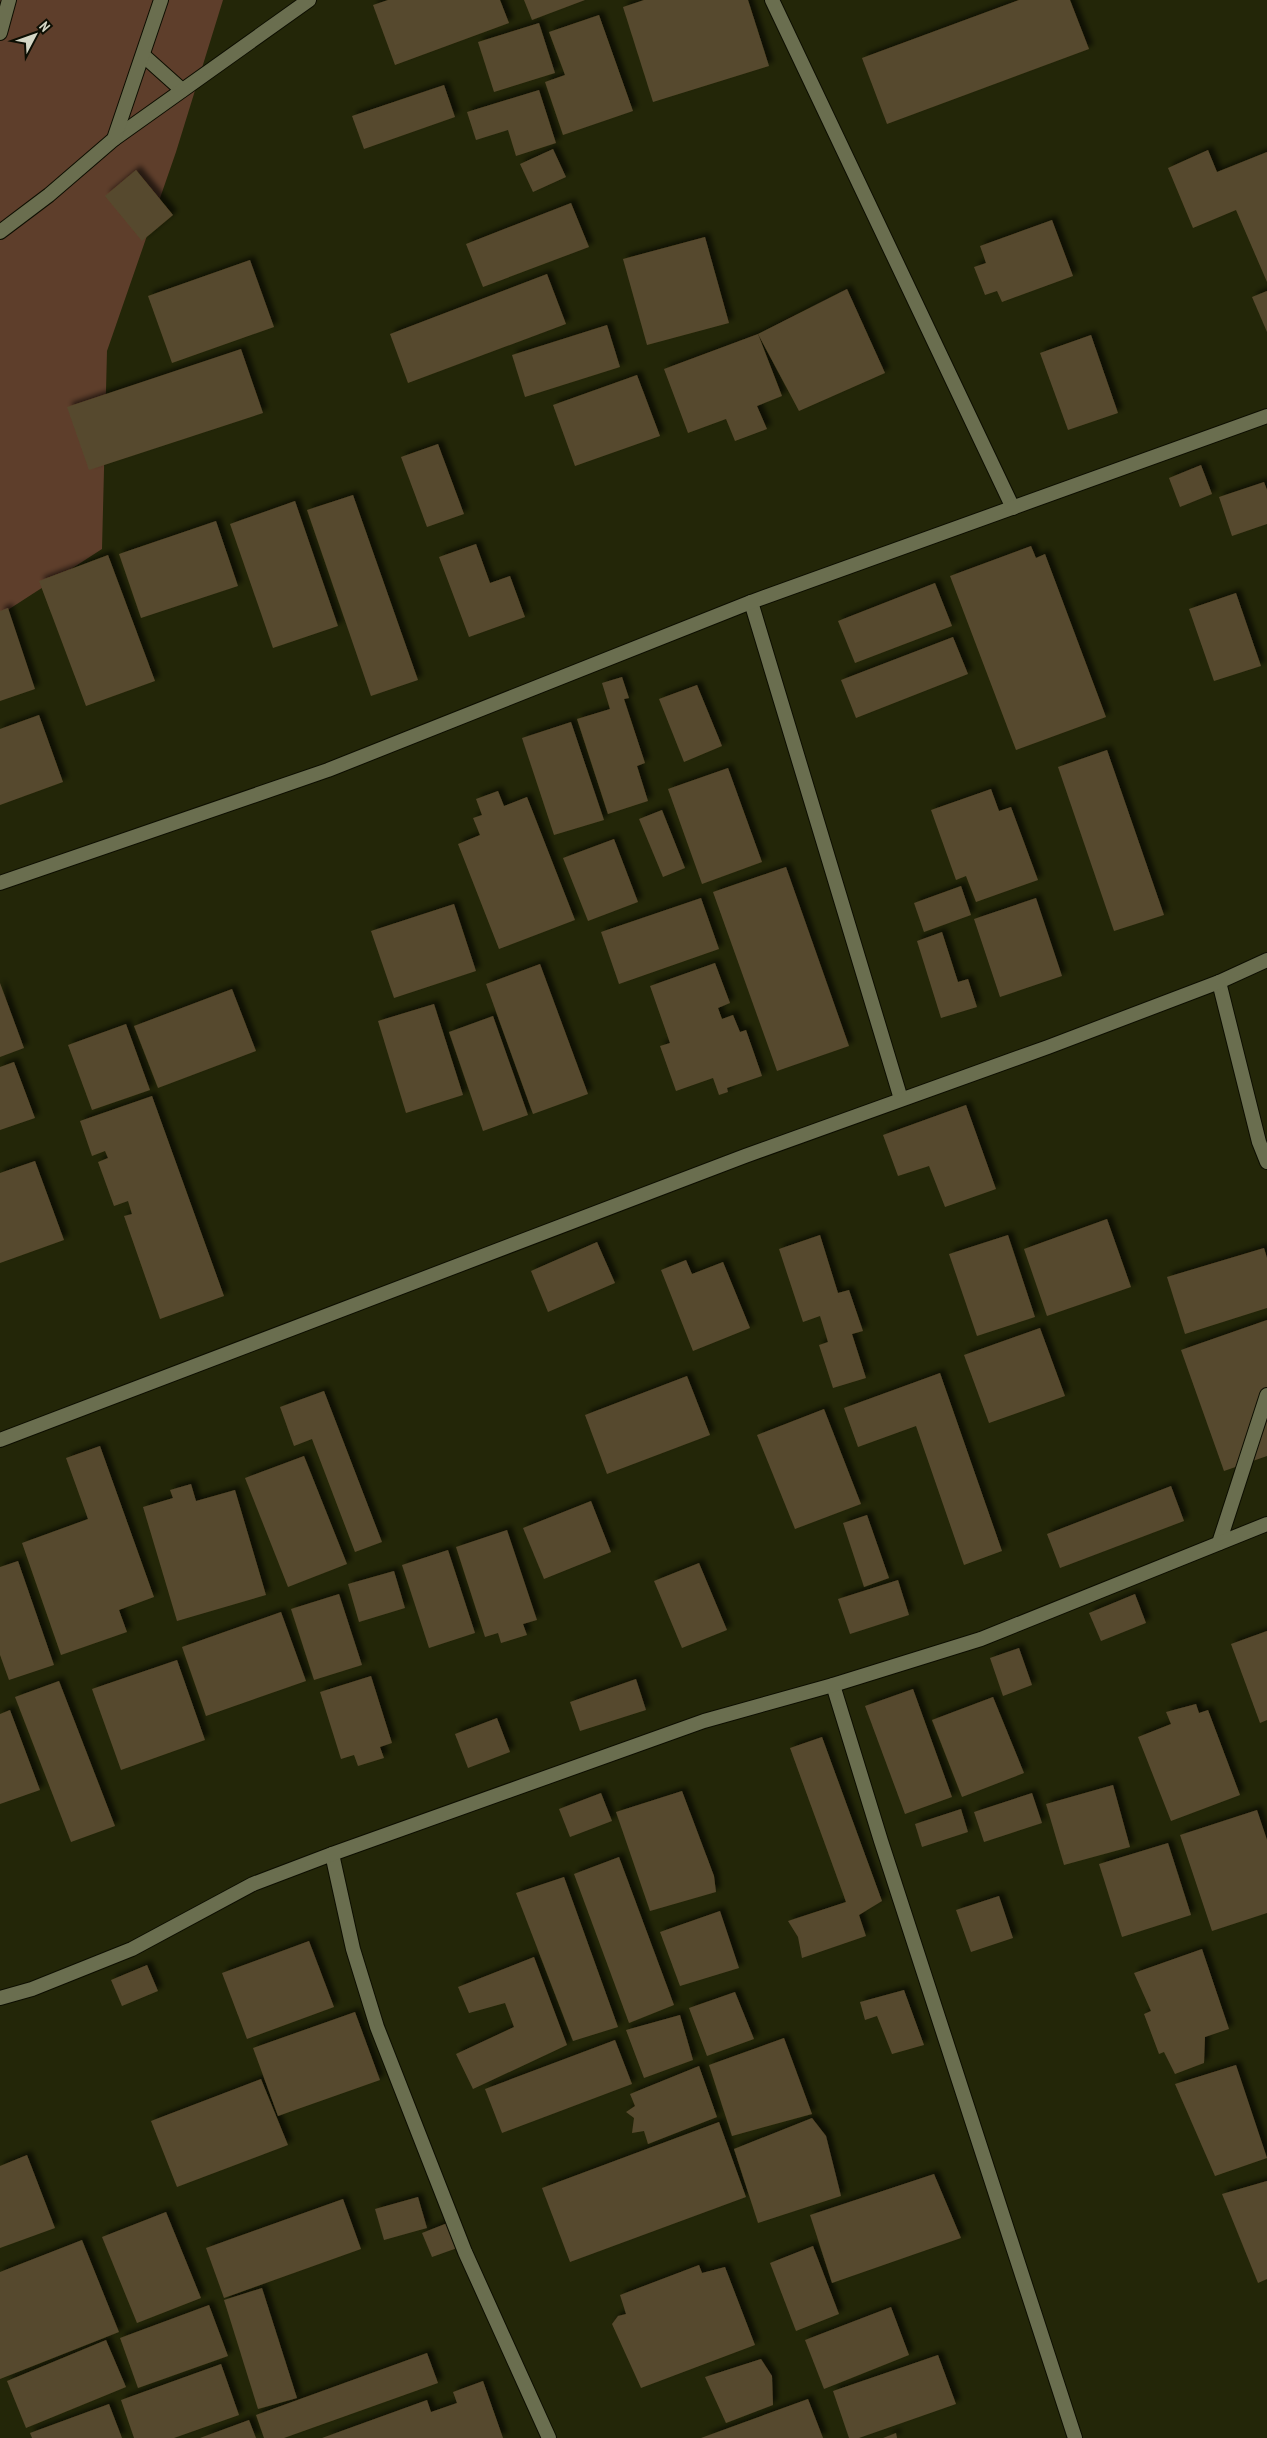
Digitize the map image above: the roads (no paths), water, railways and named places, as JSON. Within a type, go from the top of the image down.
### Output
[{"type":"street","points":[[0,33],[9,0]]},
{"type":"street","points":[[114,139],[144,56],[161,0]]},
{"type":"street","points":[[0,232],[49,195],[114,139],[309,0]]},
{"type":"street","points":[[772,0],[1013,508]]},
{"type":"street","points":[[144,56],[182,90]]},
{"type":"street","points":[[0,883],[328,770],[751,602],[1267,416]]},
{"type":"street","points":[[751,602],[901,1099]]},
{"type":"street","points":[[0,1440],[745,1156],[1219,982],[1267,960]]},
{"type":"street","points":[[1219,982],[1259,1142],[1267,1162]]},
{"type":"street","points":[[1219,1543],[1267,1395]]},
{"type":"street","points":[[0,1998],[32,1989],[132,1949],[253,1884],[332,1854],[704,1721],[833,1685],[981,1639],[1267,1524]]},
{"type":"street","points":[[833,1685],[881,1841],[1075,2438]]},
{"type":"street","points":[[332,1854],[353,1949],[377,2027],[465,2252],[549,2438]]}]
